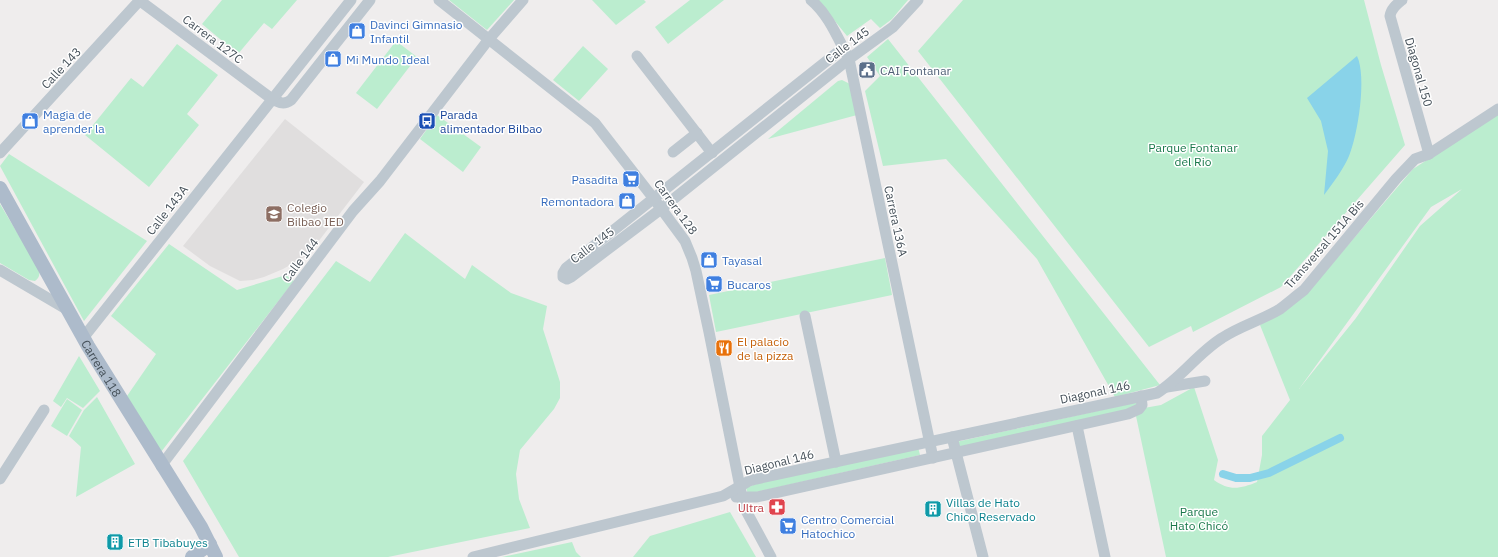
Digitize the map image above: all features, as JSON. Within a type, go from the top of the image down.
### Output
[{"type":"main road","name":"Carrera 118","points":[[0,188],[83,338],[200,527],[216,557]]},
{"type":"main road","points":[[192,557],[210,544]]},
{"type":"street","name":"Carrera 127C","points":[[139,0],[272,99]]},
{"type":"street","name":"Calle 143","points":[[0,153],[139,0]]},
{"type":"street","name":"Calle 143A","points":[[83,338],[351,0]]},
{"type":"street","points":[[272,99],[282,104],[286,104],[291,100],[370,0]]},
{"type":"street","name":"Carrera 128","points":[[439,0],[595,123],[685,241],[692,258],[709,332],[742,498],[746,512],[771,557]]},
{"type":"street","name":"Calle 144","points":[[162,466],[349,216],[380,181],[489,39],[523,0]]},
{"type":"street","name":"Carrera 136A","points":[[811,0],[822,11],[849,59],[932,458]]},
{"type":"street","name":"Calle 145","points":[[843,48],[566,268],[563,277],[567,279],[572,277],[661,208],[893,26],[918,0]]},
{"type":"street","name":"Diagonal 150","points":[[1402,0],[1395,6],[1390,16],[1429,154]]},
{"type":"street","points":[[637,56],[712,153]]},
{"type":"street","name":"Transversal 151A Bis","points":[[1141,396],[1157,393],[1167,387],[1212,345],[1223,337],[1279,309],[1299,293],[1396,179],[1415,160],[1429,154],[1498,109]]},
{"type":"street","points":[[673,152],[697,133]]},
{"type":"street","points":[[0,270],[68,310]]},
{"type":"street","points":[[35,290],[45,286],[50,276]]},
{"type":"street","points":[[805,316],[836,462]]},
{"type":"street","points":[[1167,387],[1205,381]]},
{"type":"street","name":"Diagonal 146","points":[[473,557],[723,496],[756,479],[1141,396],[1142,405],[1139,409],[1133,412],[1077,426],[757,497],[742,498],[723,496]]},
{"type":"street","points":[[0,479],[44,410]]},
{"type":"street","points":[[1077,426],[1105,557]]},
{"type":"street","points":[[952,437],[983,557]]},
{"type":"shaded area","name":"Colegio Bilbao IED","points":[[285,119],[364,182],[308,255],[283,269],[264,277],[240,281],[210,266],[183,246]]},
{"type":"green space","points":[[222,0],[297,0],[272,29],[264,23],[238,54],[202,24]]},
{"type":"green space","points":[[449,0],[514,0],[487,30]]},
{"type":"green space","points":[[592,0],[644,0],[646,2],[616,25]]},
{"type":"green space","points":[[690,0],[724,0],[668,44],[655,27]]},
{"type":"green space","points":[[818,0],[908,0],[892,19],[880,28],[871,19],[847,36]]},
{"type":"green space","name":"Parque Fontanar del Rio","points":[[963,0],[1364,0],[1381,65],[1405,145],[1281,287],[1193,332],[1191,326],[1149,347],[918,51]]},
{"type":"green space","points":[[888,39],[1160,385],[1115,397],[1037,259],[946,159],[883,166],[865,91],[880,76],[867,57]]},
{"type":"green space","points":[[396,41],[417,57],[377,109],[356,93]]},
{"type":"green space","points":[[177,44],[218,75],[187,114],[199,125],[149,187],[85,135],[131,78],[143,87]]},
{"type":"green space","points":[[583,46],[608,69],[579,101],[553,80]]},
{"type":"green space","points":[[842,80],[850,84],[857,115],[768,139],[838,81]]},
{"type":"green space","name":"Parque Hato Chicó","points":[[1498,114],[1498,557],[1166,557],[1136,416],[1144,408],[1161,405],[1194,387],[1218,460],[1214,480],[1219,484],[1235,488],[1257,482],[1262,455],[1262,436],[1290,400],[1260,325],[1307,293],[1413,169]],"holes":[[[1462,189],[1420,226],[1356,318],[1299,389],[1431,207]]]},
{"type":"green space","points":[[437,115],[481,147],[463,172],[420,139]]},
{"type":"green space","points":[[9,154],[147,241],[84,321],[0,166]]},
{"type":"green space","points":[[0,204],[36,264],[39,271],[39,277],[35,281],[29,280],[0,263]]},
{"type":"green space","points":[[405,233],[465,279],[472,265],[511,293],[547,306],[543,329],[560,382],[560,398],[554,409],[520,450],[516,474],[519,499],[530,528],[388,557],[239,557],[183,461],[336,261],[370,282]]},
{"type":"green space","points":[[169,244],[237,290],[286,275],[294,281],[161,452],[127,396],[156,354],[111,316]]},
{"type":"green space","points":[[885,258],[892,295],[716,332],[709,295]]},
{"type":"green space","points":[[79,356],[100,391],[83,408],[67,398],[61,407],[53,401]]},
{"type":"green space","points":[[97,397],[135,464],[76,497],[81,447],[69,436],[84,410]]},
{"type":"green space","points":[[67,399],[82,410],[67,436],[51,426]]},
{"type":"green space","points":[[1138,402],[1137,407],[961,448],[956,442]]},
{"type":"green space","points":[[918,447],[920,455],[748,494],[746,488],[766,480]]},
{"type":"green space","points":[[730,512],[756,557],[633,557],[650,536]]},
{"type":"green space","points":[[572,542],[576,552],[581,557],[502,557]]},
{"type":"water","points":[[1357,56],[1360,65],[1361,91],[1355,134],[1347,161],[1324,195],[1328,151],[1321,121],[1307,98]]},
{"type":"waterway","points":[[1223,474],[1236,478],[1250,478],[1269,473],[1340,438]]},
{"type":"place","name":"Davinci Gimnasio Infantil","points":[[357,31]]},
{"type":"place","name":"Mi Mundo Ideal","points":[[333,59]]},
{"type":"place","name":"CAI Fontanar","points":[[867,70]]},
{"type":"place","name":"Magia de aprender la","points":[[30,121]]},
{"type":"place","name":"Parada alimentador Bilbao","points":[[427,121]]},
{"type":"place","name":"Pasadita","points":[[631,179]]},
{"type":"place","name":"Remontadora","points":[[627,201]]},
{"type":"place","name":"Colegio Bilbao IED","points":[[274,214]]},
{"type":"place","name":"Tayasal","points":[[709,260]]},
{"type":"place","name":"Bucaros","points":[[714,284]]},
{"type":"place","name":"El palacio de la pizza","points":[[724,348]]},
{"type":"place","name":"Ultra","points":[[777,507]]},
{"type":"place","name":"Villas de Hato Chico Reservado","points":[[933,509]]},
{"type":"place","name":"Centro Comercial Hatochico","points":[[788,526]]},
{"type":"place","name":"ETB Tibabuyes","points":[[115,542]]}]
